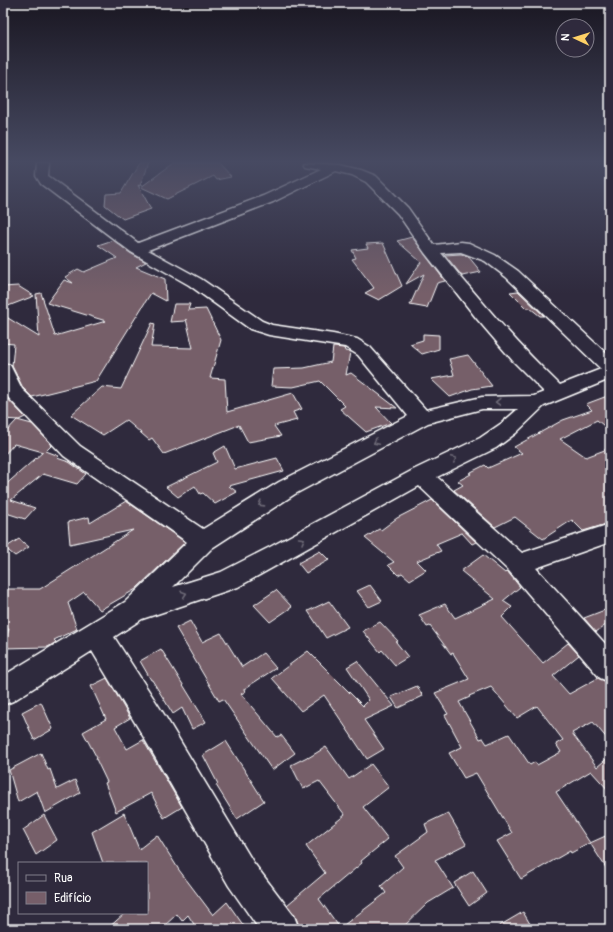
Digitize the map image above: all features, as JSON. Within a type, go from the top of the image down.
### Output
[{"type":"street","points":[[81,206],[136,249],[195,282],[256,325],[269,330],[333,339],[351,344],[364,351],[421,418]]},
{"type":"street","points":[[136,249],[248,206]]},
{"type":"street","points":[[398,206],[416,228],[430,250],[483,315],[520,357],[558,394]]},
{"type":"street","points":[[430,250],[461,247],[469,248],[490,258],[512,274],[610,367]]},
{"type":"street","points":[[3,369],[13,392],[72,451],[203,541]]},
{"type":"street","points":[[3,692],[134,610],[203,541],[287,488],[421,418],[482,403],[537,402],[610,372]]},
{"type":"street","points":[[134,610],[229,580],[421,475],[488,443],[509,428],[537,402]]},
{"type":"street","points":[[421,475],[518,564],[610,669]]},
{"type":"street","points":[[518,564],[594,537],[610,533]]},
{"type":"street","points":[[97,634],[154,726],[241,874],[281,929]]},
{"type":"building","points":[[107,206],[150,206],[151,209],[123,219]]},
{"type":"building","points":[[412,237],[445,281],[437,283],[427,308],[410,305],[424,274],[406,284],[421,262],[397,241]]},
{"type":"building","points":[[113,240],[130,253],[146,262],[136,267],[165,279],[166,301],[151,293],[96,381],[32,397],[23,388],[12,366],[14,344],[3,343],[3,315],[39,337],[36,294],[41,293],[55,336],[106,321],[47,303],[64,280],[73,283],[65,277],[78,269],[84,272],[117,258],[98,245]]},
{"type":"building","points":[[383,243],[402,286],[379,300],[365,293],[374,288],[352,259],[356,258],[352,250],[368,248],[366,244]]},
{"type":"building","points":[[461,254],[468,256],[481,272],[462,276],[445,255]]},
{"type":"building","points":[[18,286],[34,296],[3,308],[3,287]]},
{"type":"building","points":[[518,291],[544,316],[540,316],[530,308],[526,308],[510,292]]},
{"type":"building","points":[[174,304],[190,304],[188,310],[206,309],[221,340],[210,378],[225,379],[227,412],[293,393],[302,409],[293,412],[297,420],[274,426],[281,436],[248,442],[239,425],[164,454],[152,438],[149,440],[126,420],[103,435],[71,415],[102,387],[121,389],[152,323],[155,324],[151,347],[193,348],[186,319],[185,321],[170,322]]},
{"type":"building","points":[[423,334],[439,335],[439,349],[422,354],[410,344],[423,340]]},
{"type":"building","points":[[333,347],[344,348],[345,351],[350,352],[346,375],[351,373],[397,408],[376,407],[391,423],[366,432],[340,409],[345,406],[320,381],[293,387],[271,386],[273,369],[304,368],[331,362]]},
{"type":"building","points":[[468,355],[492,386],[472,389],[450,397],[431,379],[454,375],[449,359]]},
{"type":"building","points":[[3,394],[25,417],[19,420],[3,419]]},
{"type":"building","points":[[610,395],[610,431],[597,420],[560,439],[586,457],[610,448],[610,523],[583,531],[572,520],[543,539],[515,517],[495,527],[454,490],[463,485],[458,481],[471,474],[469,473],[485,465],[488,468],[522,453],[514,447],[563,420],[592,410],[586,404]]},
{"type":"building","points":[[17,420],[32,424],[52,445],[46,451],[59,456],[57,458],[69,462],[86,474],[77,484],[43,474],[11,500],[35,508],[25,519],[3,512],[3,487],[43,452],[14,444],[3,456],[3,435]]},
{"type":"building","points":[[225,446],[235,469],[277,458],[284,471],[229,486],[237,492],[215,504],[203,493],[200,494],[195,486],[178,497],[166,487],[217,462],[213,453]]},
{"type":"building","points":[[432,500],[476,542],[472,544],[462,533],[436,544],[441,551],[417,561],[426,570],[410,580],[402,573],[398,575],[388,565],[394,562],[365,538],[379,529],[381,530],[397,518]]},
{"type":"building","points":[[126,501],[185,542],[136,589],[100,610],[84,592],[68,603],[77,629],[54,640],[56,642],[48,647],[3,648],[9,629],[3,629],[3,589],[40,589],[133,530],[70,544],[68,522],[89,517],[90,523]]},
{"type":"building","points":[[19,539],[29,547],[15,556],[5,548]]},
{"type":"building","points":[[320,551],[329,560],[306,573],[298,563]]},
{"type":"building","points":[[483,555],[505,573],[507,571],[520,587],[503,601],[512,607],[502,617],[543,663],[568,643],[579,655],[553,676],[569,694],[598,678],[610,683],[610,742],[593,722],[572,733],[597,767],[610,756],[610,792],[591,771],[556,792],[590,843],[571,853],[570,851],[521,879],[497,841],[512,833],[476,773],[464,778],[449,753],[462,747],[445,715],[448,714],[435,693],[469,679],[453,653],[451,654],[430,626],[427,627],[419,615],[445,604],[455,618],[495,599],[461,571]],"holes":[[[491,687],[517,718],[537,706],[563,740],[556,744],[561,752],[537,765],[535,762],[530,765],[509,734],[487,744],[483,738],[480,739],[459,702]]]},
{"type":"building","points":[[370,585],[382,601],[369,607],[357,591]]},
{"type":"building","points":[[276,590],[292,607],[270,622],[254,605]]},
{"type":"building","points":[[329,601],[348,627],[326,638],[308,611]]},
{"type":"building","points":[[610,608],[610,622],[596,632],[584,618]]},
{"type":"building","points":[[190,621],[202,642],[221,633],[242,667],[263,653],[276,668],[244,689],[245,692],[241,694],[277,737],[281,735],[295,753],[272,770],[223,699],[219,701],[176,628]]},
{"type":"building","points":[[380,622],[398,641],[396,642],[408,657],[395,665],[382,650],[380,652],[363,631]]},
{"type":"building","points":[[161,649],[206,722],[192,729],[182,708],[173,714],[140,661]]},
{"type":"building","points":[[308,651],[363,706],[369,700],[347,667],[357,661],[394,706],[364,720],[384,749],[367,759],[324,695],[301,711],[272,678]]},
{"type":"building","points":[[107,678],[130,718],[115,727],[127,749],[143,740],[182,807],[164,818],[151,793],[116,812],[105,783],[107,782],[96,759],[97,758],[83,732],[106,719],[91,686]]},
{"type":"building","points":[[417,686],[423,696],[398,708],[391,697]]},
{"type":"building","points":[[41,702],[53,729],[34,740],[22,712]]},
{"type":"building","points":[[226,741],[264,801],[237,819],[216,785],[218,784],[203,755]]},
{"type":"building","points":[[326,747],[349,779],[371,764],[389,787],[363,807],[388,839],[319,899],[340,928],[386,893],[381,886],[403,867],[395,856],[428,832],[425,824],[448,813],[466,844],[435,860],[453,888],[428,903],[401,929],[300,929],[295,915],[287,905],[325,873],[306,846],[345,815],[319,781],[303,789],[291,765],[307,757],[308,758]]},
{"type":"building","points":[[41,753],[48,770],[50,769],[57,789],[75,780],[80,793],[45,813],[37,791],[18,802],[9,770]]},
{"type":"building","points":[[124,813],[139,849],[157,835],[179,870],[213,915],[227,902],[246,929],[197,929],[188,915],[182,921],[177,914],[161,929],[107,929],[124,914],[148,914],[148,862],[103,862],[92,832]]},
{"type":"building","points":[[44,815],[57,840],[36,855],[23,830]]},
{"type":"building","points":[[610,834],[610,874],[590,843]]},
{"type":"building","points":[[473,871],[487,893],[469,906],[454,883]]},
{"type":"building","points":[[523,912],[533,929],[494,929]]}]
